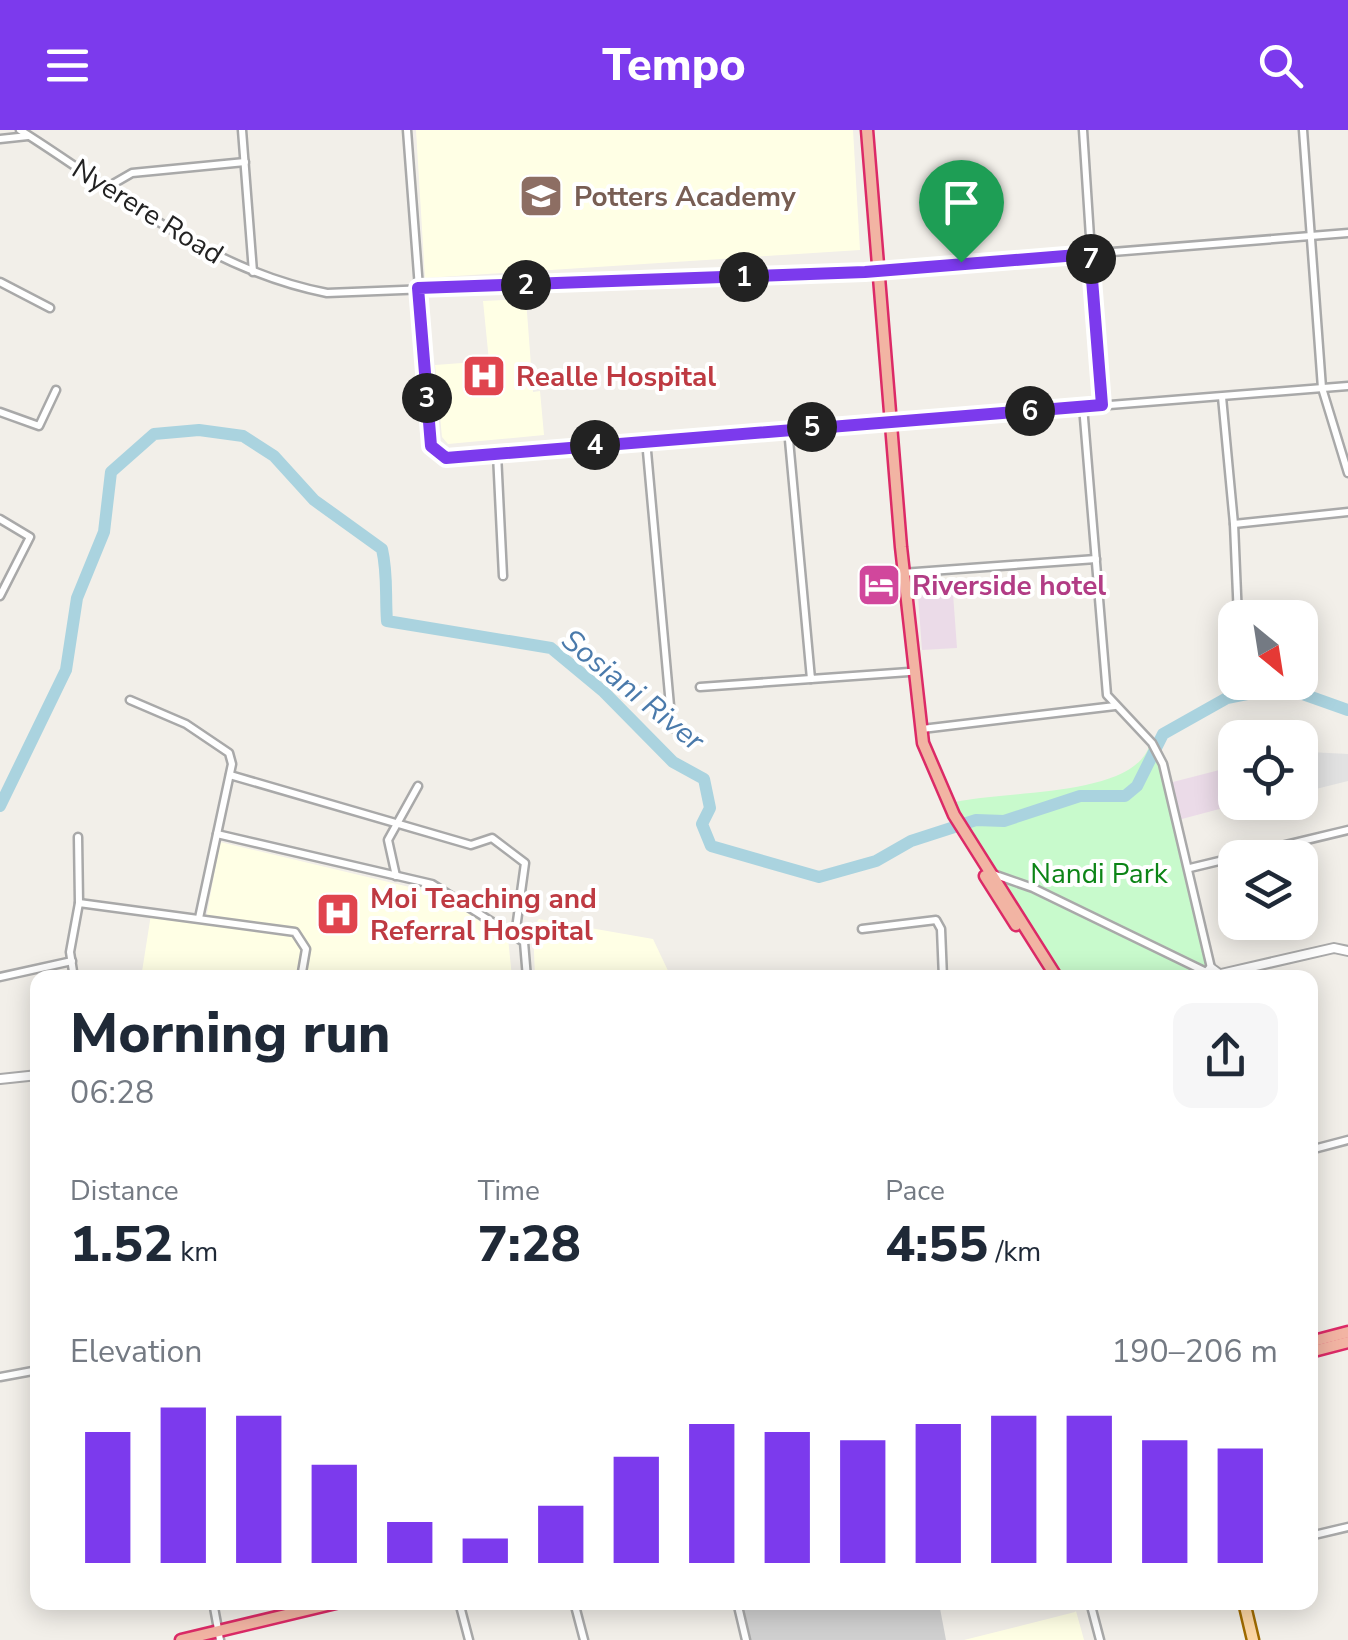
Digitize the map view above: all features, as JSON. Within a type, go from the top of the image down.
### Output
[{"type":"highway","points":[[867,130],[909,672],[918,740],[951,816],[1045,970]]},
{"type":"highway","points":[[902,572],[920,729],[951,816]]},
{"type":"highway","points":[[964,836],[1053,970]]},
{"type":"highway","points":[[1318,1340],[1348,1332]]},
{"type":"highway","points":[[1318,1350],[1348,1342]]},
{"type":"highway","points":[[181,1640],[220,1637],[313,1610]]},
{"type":"main road","points":[[1246,1610],[1253,1640]]},
{"type":"street","name":"Nyerere Road","points":[[20,130],[204,252],[253,272],[327,293],[880,270],[1348,233]]},
{"type":"street","points":[[242,130],[253,272]]},
{"type":"street","points":[[407,130],[431,446],[446,458],[1348,386]]},
{"type":"street","points":[[1082,130],[1102,405]]},
{"type":"street","points":[[1303,130],[1322,388],[1348,473]]},
{"type":"street","points":[[0,139],[29,136]]},
{"type":"street","points":[[106,188],[132,173],[245,162]]},
{"type":"street","points":[[0,282],[50,308]]},
{"type":"street","points":[[0,412],[39,426],[56,390]]},
{"type":"street","points":[[1222,397],[1237,600]]},
{"type":"street","points":[[1082,406],[1107,695],[1152,744],[1164,764],[1190,868],[1206,970]]},
{"type":"street","points":[[788,429],[810,679]]},
{"type":"street","points":[[646,440],[672,728]]},
{"type":"street","points":[[496,454],[504,576]]},
{"type":"street","points":[[1234,524],[1348,512]]},
{"type":"street","points":[[0,519],[30,537],[0,596]]},
{"type":"street","points":[[902,572],[1096,559]]},
{"type":"street","points":[[700,687],[909,672]]},
{"type":"street","points":[[130,700],[223,745],[232,758],[199,918]]},
{"type":"street","points":[[920,729],[1116,706]]},
{"type":"street","points":[[230,775],[471,845],[492,838],[521,858],[526,867],[515,936]]},
{"type":"street","points":[[396,876],[388,840],[418,786]]},
{"type":"street","points":[[1190,868],[1348,830]]},
{"type":"street","points":[[217,834],[437,886],[515,936],[527,949],[527,970]]},
{"type":"street","points":[[73,970],[79,902],[78,837]]},
{"type":"street","points":[[992,874],[1033,888],[1202,970]]},
{"type":"street","points":[[79,902],[295,932],[306,949],[303,970]]},
{"type":"street","points":[[862,929],[936,920],[941,929],[942,970]]},
{"type":"street","points":[[1246,970],[1334,948],[1348,951]]},
{"type":"street","points":[[34,970],[72,961]]},
{"type":"street","points":[[0,978],[30,971]]},
{"type":"street","points":[[0,1079],[30,1076]]},
{"type":"street","points":[[1318,1148],[1348,1140]]},
{"type":"street","points":[[0,1377],[30,1371]]},
{"type":"street","points":[[1318,1534],[1348,1526]]},
{"type":"street","points":[[215,1610],[220,1637]]},
{"type":"street","points":[[462,1610],[470,1640]]},
{"type":"street","points":[[576,1610],[584,1640]]},
{"type":"street","points":[[739,1610],[746,1640]]},
{"type":"street","points":[[1092,1610],[1100,1640]]},
{"type":"shaded area","points":[[416,130],[853,130],[860,250],[425,278]]},
{"type":"shaded area","name":"Realle Hospital","points":[[526,299],[533,392],[540,391],[544,435],[448,444],[442,437],[435,365],[489,361],[483,301]]},
{"type":"shaded area","points":[[952,580],[957,648],[922,650],[917,582]]},
{"type":"shaded area","points":[[1318,752],[1348,754],[1348,781],[1318,788]]},
{"type":"shaded area","points":[[1218,770],[1218,809],[1178,820],[1169,783]]},
{"type":"shaded area","name":"Moi Teaching and Referral Hospital","points":[[220,842],[439,894],[494,931],[494,936],[508,938],[511,970],[142,970],[152,908],[206,919]]},
{"type":"shaded area","points":[[539,919],[653,939],[668,970],[535,970],[533,927]]},
{"type":"shaded area","points":[[739,1610],[940,1610],[946,1640],[746,1640]]},
{"type":"shaded area","points":[[1075,1612],[1084,1640],[964,1640]]},
{"type":"green space","name":"Nandi Park","points":[[1150,744],[1162,765],[1209,966],[1206,970],[1054,970],[948,804],[1092,784],[1139,762]]},
{"type":"waterway","name":"Sosiani River","points":[[0,806],[66,670],[77,598],[104,532],[111,472],[154,434],[199,430],[243,436],[274,456],[314,500],[382,549],[387,621],[551,648],[604,692],[673,762],[704,779],[710,808],[702,824],[711,846],[819,877],[876,861],[911,841],[976,820],[1004,821],[1080,796],[1125,796],[1137,786],[1163,734],[1227,698],[1283,687],[1348,710]]},
{"type":"place","name":"Potters Academy","points":[[541,196]]},
{"type":"place","name":"Realle Hospital","points":[[484,376]]},
{"type":"place","name":"Riverside hotel","points":[[879,585]]},
{"type":"place","name":"Moi Teaching and Referral Hospital","points":[[338,914]]},
{"type":"route","points":[[1090,254],[1102,405],[446,458],[436,454],[431,446],[418,288],[865,272],[893,266],[961,262],[1090,254]]}]
